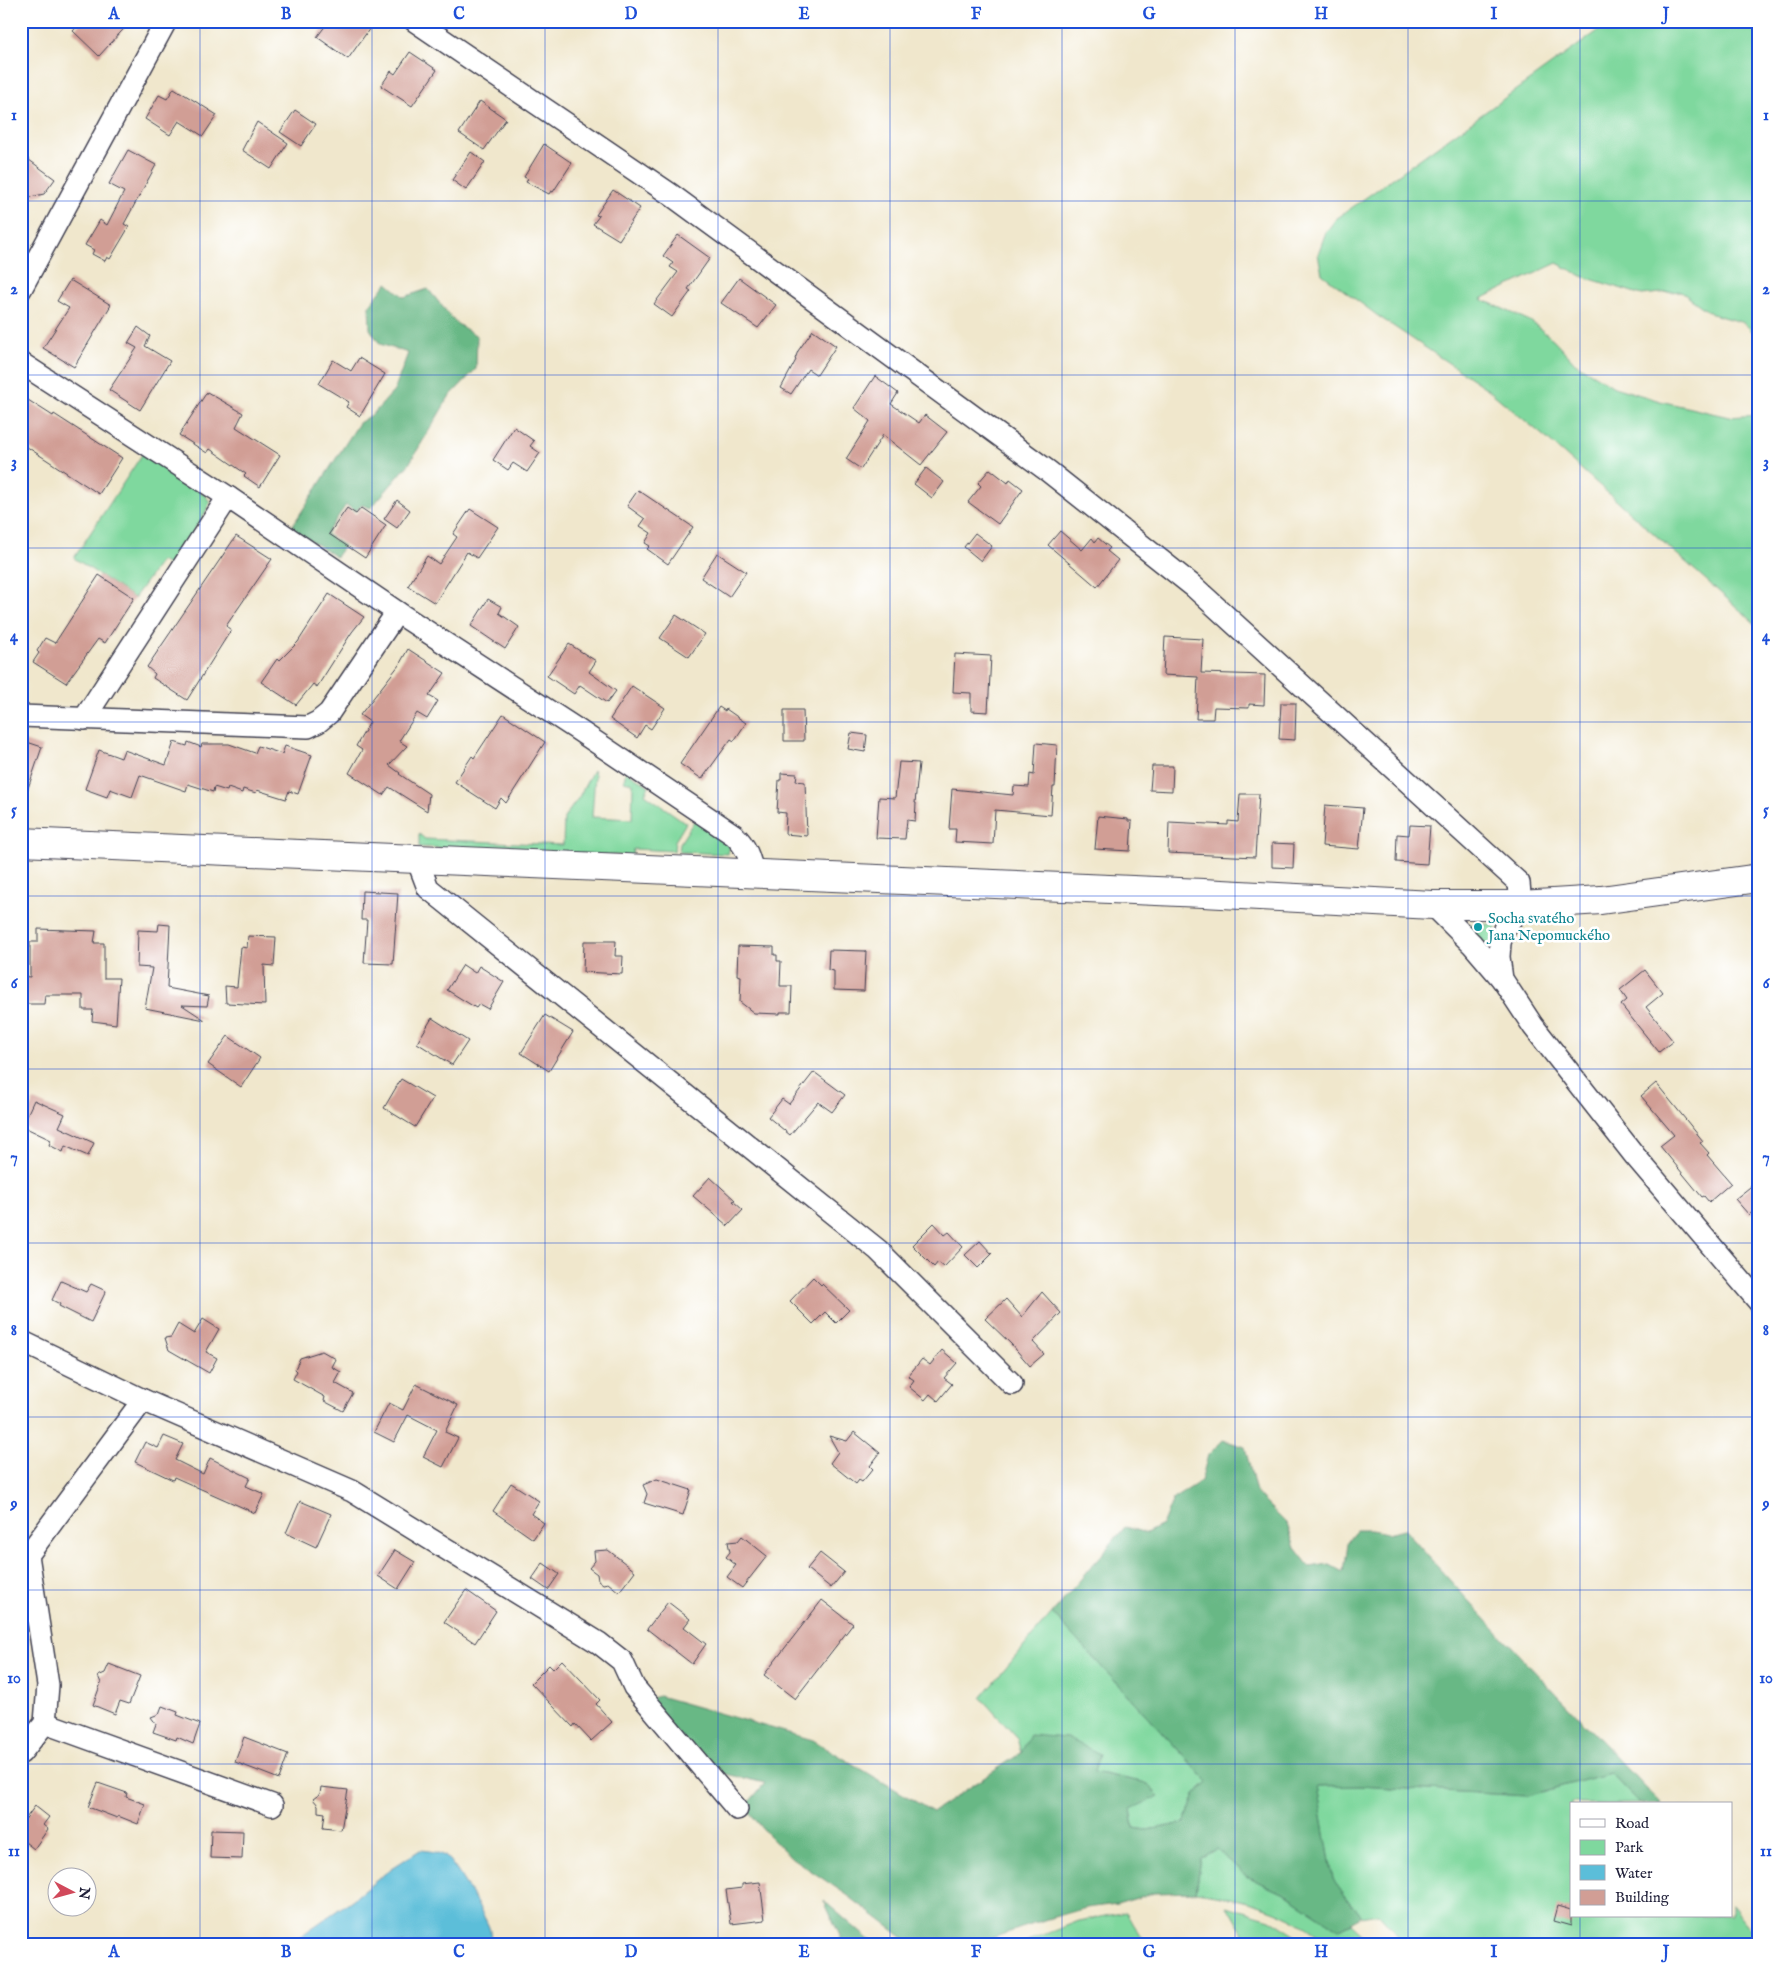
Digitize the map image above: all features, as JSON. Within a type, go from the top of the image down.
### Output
[{"type":"street","points":[[21,289],[166,21]]},
{"type":"street","points":[[415,21],[670,194],[1048,471],[1193,586],[1519,883],[1521,906],[1504,929],[1500,943],[1498,958],[1502,979]]},
{"type":"street","points":[[21,364],[228,497],[397,612],[734,835],[743,843],[750,858],[753,874]]},
{"type":"street","points":[[84,719],[228,497]]},
{"type":"street","points":[[21,716],[308,727],[329,713],[397,612]]},
{"type":"street","points":[[21,842],[1203,893],[1433,905],[1521,906],[1601,900],[1759,878]]},
{"type":"street","points":[[417,859],[428,888],[878,1250],[1012,1384]]},
{"type":"street","points":[[1433,905],[1472,944],[1502,979],[1533,1026],[1635,1156],[1759,1302]]},
{"type":"street","points":[[21,1341],[143,1400],[352,1491],[599,1643],[622,1661],[634,1687],[737,1809]]},
{"type":"street","points":[[21,1753],[45,1723],[48,1684],[28,1555],[143,1400]]},
{"type":"street","points":[[45,1723],[272,1805]]},
{"type":"green space","points":[[1612,21],[1759,21],[1759,338],[1744,323],[1712,314],[1680,291],[1642,295],[1584,277],[1557,263],[1481,299],[1530,321],[1554,340],[1575,363],[1614,387],[1660,401],[1729,417],[1759,415],[1759,627],[1546,438],[1486,388],[1378,316],[1322,274],[1318,254],[1326,232],[1336,219]]},
{"type":"green space","points":[[387,283],[404,297],[428,289],[456,323],[477,336],[476,369],[449,397],[409,464],[371,508],[362,505],[356,511],[346,505],[326,534],[344,546],[336,557],[291,528],[359,423],[373,414],[394,391],[408,353],[380,344],[370,329],[369,306]]},
{"type":"green space","points":[[143,453],[205,495],[210,502],[171,567],[161,561],[134,598],[74,558]]},
{"type":"green space","points":[[593,770],[595,775],[592,817],[632,819],[633,783],[624,781],[626,771],[649,786],[645,794],[686,823],[675,841],[674,851],[633,849],[632,856],[419,847],[419,834],[425,839],[563,845],[564,818],[579,797]]},
{"type":"green space","points":[[696,818],[730,845],[728,854],[679,852],[680,843]]},
{"type":"green space","points":[[1497,924],[1489,949],[1460,925]]},
{"type":"green space","points":[[1223,1440],[1245,1447],[1256,1493],[1287,1524],[1295,1548],[1310,1567],[1329,1564],[1344,1572],[1348,1543],[1356,1530],[1388,1533],[1404,1529],[1499,1634],[1659,1802],[1638,1802],[1610,1773],[1527,1796],[1359,1786],[1317,1787],[1333,1879],[1361,1917],[1339,1929],[1290,1897],[1246,1876],[1217,1849],[1201,1858],[1196,1892],[1154,1893],[1117,1904],[1086,1908],[1047,1919],[975,1944],[912,1944],[847,1895],[792,1858],[769,1836],[745,1807],[765,1783],[695,1767],[639,1701],[659,1696],[813,1740],[933,1812],[1021,1753],[1030,1735],[1067,1738],[1100,1754],[1094,1772],[1146,1783],[1159,1796],[1131,1809],[1134,1828],[1147,1830],[1185,1823],[1195,1794],[1208,1782],[1052,1613],[1125,1527],[1146,1533],[1162,1525],[1173,1499],[1201,1481],[1208,1455]]},
{"type":"green space","points":[[1052,1613],[1208,1782],[1195,1794],[1185,1823],[1147,1830],[1134,1828],[1131,1809],[1146,1783],[1021,1753],[1017,1738],[981,1698]]},
{"type":"green space","points":[[1610,1773],[1638,1802],[1570,1802],[1570,1918],[1732,1918],[1732,1906],[1759,1939],[1759,1944],[1405,1944],[1379,1914],[1361,1917],[1333,1879],[1317,1787],[1359,1786],[1527,1796]]},
{"type":"green space","points":[[1217,1849],[1246,1876],[1290,1897],[1339,1929],[1351,1923],[1374,1944],[1327,1944],[1313,1932],[1283,1914],[1249,1902],[1196,1892],[1201,1858]]},
{"type":"green space","points":[[824,1901],[874,1944],[840,1944],[840,1936]]},
{"type":"green space","points":[[1227,1906],[1270,1919],[1309,1944],[1249,1944]]},
{"type":"green space","points":[[1126,1912],[1146,1944],[1020,1944],[1079,1921]]},
{"type":"water","points":[[420,1850],[434,1852],[446,1857],[456,1869],[489,1927],[490,1944],[289,1944],[352,1900],[392,1868]]},
{"type":"building","points":[[82,21],[131,21],[99,56],[73,31]]},
{"type":"building","points":[[329,21],[360,21],[370,28],[348,59],[317,37]]},
{"type":"building","points":[[410,52],[437,70],[412,106],[381,86],[391,71],[395,74]]},
{"type":"building","points":[[174,88],[217,115],[203,136],[179,121],[170,135],[145,119],[159,95],[167,99]]},
{"type":"building","points":[[480,101],[506,119],[484,150],[459,133]]},
{"type":"building","points":[[295,110],[316,124],[301,146],[280,132]]},
{"type":"building","points":[[257,122],[288,143],[271,169],[242,150]]},
{"type":"building","points":[[544,144],[572,163],[553,192],[551,191],[549,194],[526,182],[528,179],[524,177]]},
{"type":"building","points":[[128,150],[156,165],[124,224],[129,227],[110,259],[107,257],[105,261],[92,254],[94,250],[85,245],[100,220],[107,225],[124,192],[109,184]]},
{"type":"building","points":[[471,152],[485,162],[466,190],[452,180]]},
{"type":"building","points":[[21,154],[55,179],[44,194],[21,199]]},
{"type":"building","points":[[613,190],[640,208],[619,240],[593,224],[599,216],[596,215]]},
{"type":"building","points":[[678,235],[710,258],[688,289],[691,291],[672,317],[654,304],[678,272],[670,267],[673,263],[663,256]]},
{"type":"building","points":[[739,278],[776,305],[758,328],[721,303]]},
{"type":"building","points":[[70,280],[111,305],[74,367],[43,348],[69,308],[57,301]]},
{"type":"building","points":[[138,327],[150,336],[145,346],[170,361],[140,410],[109,390],[137,348],[128,343]]},
{"type":"building","points":[[813,330],[836,346],[817,375],[808,369],[791,394],[781,388],[796,360],[798,351]]},
{"type":"building","points":[[359,358],[385,374],[360,416],[346,407],[349,402],[319,384],[333,360],[351,371]]},
{"type":"building","points":[[875,376],[898,393],[891,404],[919,423],[925,415],[947,432],[921,465],[883,435],[861,469],[846,459],[870,421],[854,408]]},
{"type":"building","points":[[207,392],[243,413],[236,427],[280,455],[260,487],[244,476],[246,474],[210,449],[207,453],[179,435]]},
{"type":"building","points":[[28,400],[53,416],[54,414],[122,458],[99,494],[21,443],[21,412]]},
{"type":"building","points":[[514,427],[534,441],[530,446],[540,453],[527,472],[513,463],[508,470],[493,460]]},
{"type":"building","points":[[926,468],[944,482],[932,498],[914,484]]},
{"type":"building","points":[[990,469],[1008,483],[1010,479],[1023,489],[998,524],[968,502],[981,486],[978,483]]},
{"type":"building","points":[[638,490],[693,527],[668,564],[647,549],[650,546],[645,543],[651,533],[640,526],[645,519],[627,506]]},
{"type":"building","points":[[397,500],[410,510],[397,528],[384,519]]},
{"type":"building","points":[[347,508],[356,514],[361,508],[386,525],[365,558],[329,534]]},
{"type":"building","points":[[470,509],[498,527],[477,558],[467,552],[435,603],[408,586],[427,556],[439,564],[457,537],[453,534]]},
{"type":"building","points":[[1060,531],[1082,550],[1092,538],[1095,542],[1098,538],[1110,548],[1107,551],[1118,560],[1097,587],[1048,545]]},
{"type":"building","points":[[975,533],[992,546],[981,561],[964,547]]},
{"type":"building","points":[[236,536],[272,559],[226,626],[231,630],[187,700],[153,678],[155,674],[147,667]]},
{"type":"building","points":[[717,553],[746,572],[729,597],[701,578]]},
{"type":"building","points":[[99,575],[134,598],[105,643],[98,639],[66,683],[33,662],[45,638],[55,643]]},
{"type":"building","points":[[329,594],[364,617],[352,632],[317,687],[313,684],[296,705],[261,682],[277,659],[279,661],[298,642]]},
{"type":"building","points":[[488,599],[502,607],[499,613],[519,627],[505,649],[471,626]]},
{"type":"building","points":[[676,615],[705,634],[689,657],[660,638]]},
{"type":"building","points":[[1165,637],[1203,639],[1201,673],[1265,675],[1264,705],[1249,704],[1249,708],[1214,707],[1213,719],[1196,719],[1198,677],[1163,675]]},
{"type":"building","points":[[569,644],[596,661],[589,672],[616,691],[607,703],[580,685],[574,694],[547,676]]},
{"type":"building","points":[[408,649],[445,673],[429,696],[438,701],[427,719],[417,713],[399,741],[407,746],[389,765],[429,794],[427,811],[389,787],[383,795],[349,773],[362,750],[356,746],[370,722],[360,715],[399,665]]},
{"type":"building","points":[[955,654],[991,656],[988,712],[971,711],[971,693],[953,692]]},
{"type":"building","points":[[632,686],[665,708],[651,729],[645,725],[637,738],[610,719]]},
{"type":"building","points":[[1281,703],[1296,703],[1295,740],[1279,739]]},
{"type":"building","points":[[719,707],[725,711],[726,709],[746,723],[734,741],[731,739],[702,779],[680,764]]},
{"type":"building","points":[[784,710],[803,710],[804,741],[784,741]]},
{"type":"building","points":[[503,714],[545,742],[506,803],[501,798],[495,808],[455,782],[472,756],[474,758]]},
{"type":"building","points":[[851,733],[867,735],[865,752],[848,749]]},
{"type":"building","points":[[21,740],[42,747],[24,800],[21,800]]},
{"type":"building","points":[[174,742],[187,746],[188,742],[201,747],[202,744],[229,744],[255,753],[258,746],[282,754],[285,746],[312,755],[298,794],[289,791],[286,799],[257,790],[256,793],[243,789],[242,793],[228,788],[227,791],[214,787],[213,792],[188,784],[186,791],[140,775],[132,797],[110,789],[107,797],[85,789],[99,750],[121,758],[124,750],[166,765]]},
{"type":"building","points":[[1036,743],[1057,745],[1055,787],[1053,787],[1051,815],[995,810],[993,844],[955,842],[956,829],[949,829],[952,789],[1013,795],[1014,786],[1029,787],[1030,774],[1034,775]]},
{"type":"building","points":[[899,762],[919,763],[915,821],[907,820],[905,839],[876,838],[879,797],[895,798]]},
{"type":"building","points":[[1152,766],[1173,766],[1172,791],[1150,790]]},
{"type":"building","points":[[781,773],[797,774],[796,781],[805,782],[807,836],[785,834],[786,813],[777,812]]},
{"type":"building","points":[[1240,794],[1259,794],[1255,857],[1168,853],[1169,822],[1228,825],[1228,821],[1238,822]]},
{"type":"building","points":[[1325,805],[1363,808],[1359,849],[1322,846]]},
{"type":"building","points":[[1098,816],[1132,821],[1130,851],[1095,849]]},
{"type":"building","points":[[1410,825],[1430,826],[1427,864],[1396,862],[1397,834],[1409,835]]},
{"type":"building","points":[[1272,843],[1294,844],[1293,868],[1272,867]]},
{"type":"building","points":[[362,891],[398,893],[393,964],[364,963],[367,920],[361,920]]},
{"type":"building","points":[[159,924],[170,925],[167,988],[209,996],[207,1006],[182,1005],[205,1020],[145,1008],[152,968],[137,967],[138,930],[158,931]]},
{"type":"building","points":[[38,929],[96,931],[94,943],[104,943],[104,978],[119,978],[116,1024],[92,1021],[93,1010],[83,1010],[83,995],[45,995],[44,1004],[21,1004],[21,976],[30,977],[30,942],[38,942]]},
{"type":"building","points":[[248,936],[276,937],[274,966],[264,965],[265,1005],[226,1003],[225,986],[237,987],[241,947],[247,948]]},
{"type":"building","points":[[584,941],[616,941],[615,956],[623,956],[622,974],[583,972]]},
{"type":"building","points":[[738,946],[774,947],[774,955],[777,955],[777,961],[781,961],[780,986],[792,986],[791,1012],[780,1012],[780,1014],[754,1013],[740,1002],[741,976],[737,975]]},
{"type":"building","points":[[829,950],[866,951],[864,991],[834,990],[834,971],[828,970]]},
{"type":"building","points":[[463,965],[475,973],[479,966],[504,982],[488,1009],[479,1004],[476,1008],[447,990]]},
{"type":"building","points":[[1645,970],[1663,993],[1646,1007],[1673,1041],[1659,1052],[1621,1005],[1627,1000],[1620,990]]},
{"type":"building","points":[[545,1015],[573,1032],[549,1071],[521,1053]]},
{"type":"building","points":[[432,1018],[468,1041],[452,1065],[417,1043]]},
{"type":"building","points":[[228,1036],[260,1058],[241,1087],[208,1064]]},
{"type":"building","points":[[814,1072],[845,1095],[832,1112],[818,1102],[790,1135],[768,1117],[782,1099],[789,1104]]},
{"type":"building","points":[[401,1079],[433,1098],[415,1127],[384,1108]]},
{"type":"building","points":[[1656,1083],[1703,1141],[1700,1143],[1709,1153],[1707,1155],[1731,1183],[1709,1202],[1704,1196],[1702,1197],[1660,1146],[1674,1135],[1641,1096]]},
{"type":"building","points":[[34,1100],[65,1114],[59,1127],[94,1143],[88,1156],[65,1146],[63,1152],[49,1145],[51,1140],[22,1126]]},
{"type":"building","points":[[710,1177],[743,1210],[728,1226],[693,1196]]},
{"type":"building","points":[[1759,1180],[1759,1206],[1749,1215],[1735,1199]]},
{"type":"building","points":[[934,1223],[945,1235],[949,1232],[963,1247],[944,1267],[938,1262],[934,1267],[912,1245]]},
{"type":"building","points":[[980,1241],[992,1254],[978,1268],[965,1255]]},
{"type":"building","points":[[813,1277],[849,1310],[836,1323],[825,1312],[813,1324],[790,1301]]},
{"type":"building","points":[[61,1281],[86,1292],[91,1284],[106,1291],[91,1322],[59,1306],[60,1304],[52,1300]]},
{"type":"building","points":[[1042,1292],[1061,1313],[1033,1342],[1044,1354],[1030,1366],[985,1319],[1006,1299],[1022,1317]]},
{"type":"building","points":[[203,1319],[219,1329],[206,1352],[217,1358],[209,1373],[169,1350],[165,1338],[171,1337],[178,1324],[194,1334]]},
{"type":"building","points":[[942,1350],[957,1363],[944,1378],[952,1384],[938,1401],[930,1394],[925,1400],[909,1387],[914,1380],[908,1376],[922,1359],[930,1365]]},
{"type":"building","points":[[322,1351],[336,1359],[332,1367],[341,1372],[335,1383],[353,1393],[343,1411],[324,1401],[325,1397],[293,1379],[300,1358]]},
{"type":"building","points":[[416,1384],[458,1405],[445,1432],[458,1438],[443,1467],[423,1457],[437,1430],[408,1415],[394,1442],[374,1432],[389,1403],[403,1410]]},
{"type":"building","points":[[854,1432],[880,1453],[870,1466],[873,1469],[862,1482],[859,1480],[856,1484],[830,1463],[838,1452],[829,1436],[847,1441]]},
{"type":"building","points":[[164,1436],[183,1444],[175,1460],[203,1474],[210,1458],[250,1478],[246,1486],[264,1494],[255,1513],[174,1477],[173,1480],[135,1462],[145,1442],[158,1448]]},
{"type":"building","points":[[657,1479],[691,1490],[683,1515],[644,1503],[647,1494],[643,1485]]},
{"type":"building","points":[[511,1483],[539,1501],[531,1514],[544,1523],[533,1539],[493,1511]]},
{"type":"building","points":[[300,1501],[331,1514],[316,1547],[286,1533]]},
{"type":"building","points":[[742,1536],[767,1556],[742,1588],[727,1577],[736,1565],[726,1557],[730,1552],[728,1542],[738,1541]]},
{"type":"building","points":[[395,1550],[415,1562],[398,1589],[378,1576]]},
{"type":"building","points":[[608,1550],[635,1571],[619,1592],[608,1583],[603,1584],[598,1580],[597,1574],[589,1568],[595,1561],[594,1551]]},
{"type":"building","points":[[820,1553],[844,1572],[831,1588],[807,1569]]},
{"type":"building","points":[[543,1563],[559,1574],[548,1590],[532,1579]]},
{"type":"building","points":[[466,1590],[496,1611],[475,1643],[444,1622]]},
{"type":"building","points":[[822,1600],[853,1624],[795,1699],[764,1675]]},
{"type":"building","points":[[668,1602],[690,1619],[684,1627],[706,1644],[692,1664],[647,1629]]},
{"type":"building","points":[[562,1660],[600,1700],[596,1704],[612,1722],[591,1741],[575,1724],[573,1727],[531,1683],[549,1665],[553,1669]]},
{"type":"building","points":[[109,1664],[140,1676],[129,1704],[120,1701],[115,1714],[93,1705],[101,1683],[98,1676],[105,1673]]},
{"type":"building","points":[[162,1706],[178,1712],[177,1715],[200,1724],[193,1744],[177,1737],[176,1740],[153,1732],[156,1724],[151,1717],[159,1714]]},
{"type":"building","points":[[244,1737],[288,1754],[279,1779],[235,1762]]},
{"type":"building","points":[[98,1783],[127,1793],[126,1797],[145,1804],[138,1824],[88,1807]]},
{"type":"building","points":[[321,1787],[348,1790],[341,1830],[323,1828],[325,1813],[318,1812],[318,1805],[313,1799],[320,1794]]},
{"type":"building","points":[[35,1806],[49,1817],[43,1825],[48,1829],[34,1849],[21,1839],[21,1825]]},
{"type":"building","points":[[211,1830],[243,1831],[242,1859],[210,1858]]},
{"type":"building","points":[[760,1882],[765,1920],[731,1924],[726,1890],[742,1888],[742,1884]]},
{"type":"building","points":[[1557,1906],[1570,1910],[1571,1926],[1553,1921]]},
{"type":"place","name":"Socha svatého Jana Nepomuckého","points":[[1478,927]]}]
